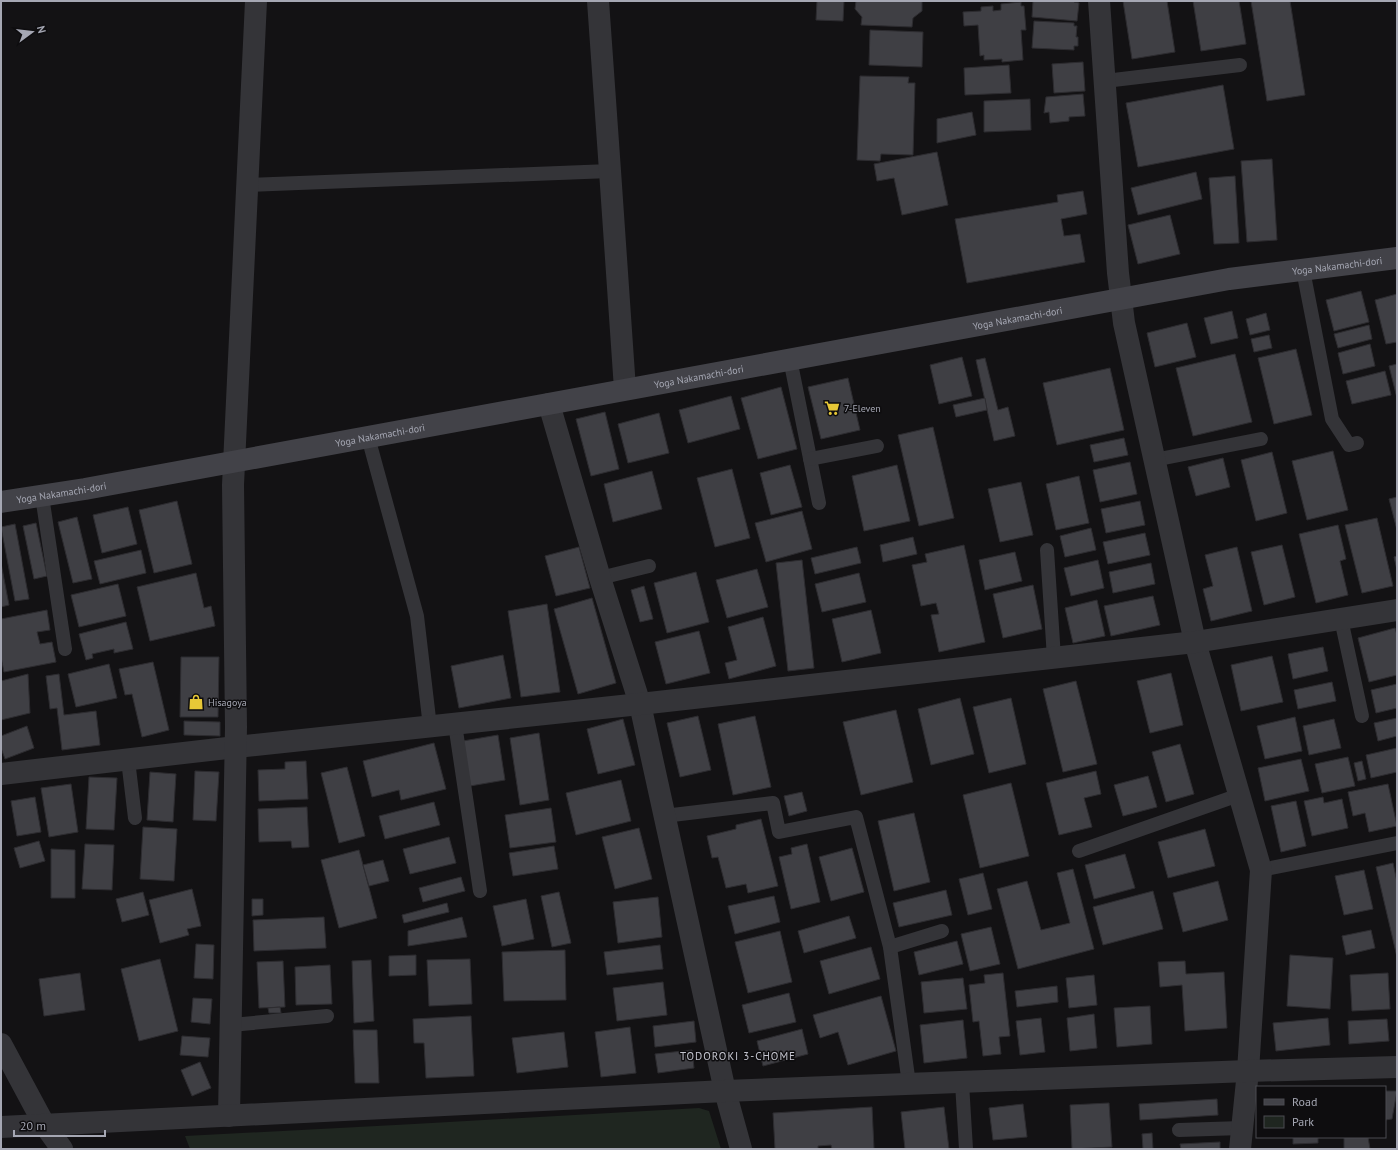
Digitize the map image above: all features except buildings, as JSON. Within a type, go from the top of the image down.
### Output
[{"type":"street","points":[[229,1116],[236,747],[234,485],[256,1]]},
{"type":"street","points":[[598,1],[625,389]]},
{"type":"street","points":[[1099,1],[1124,323],[1195,642],[1261,870],[1248,1071],[1240,1149]]},
{"type":"street","name":"Yoga Nakamachi-dori","points":[[1,502],[42,496],[549,404],[1229,279],[1397,258]]},
{"type":"street","points":[[549,404],[600,578],[640,704],[725,1091],[741,1149]]},
{"type":"street","points":[[1,774],[1195,642],[1397,610]]},
{"type":"street","points":[[1,1044],[44,1124],[62,1149]]},
{"type":"street","points":[[1,1127],[725,1091],[1397,1066]]},
{"type":"lane","points":[[1105,81],[1240,65]]},
{"type":"lane","points":[[248,185],[610,171]]},
{"type":"lane","points":[[1303,270],[1332,419],[1349,444],[1357,443]]},
{"type":"lane","points":[[790,359],[819,504]]},
{"type":"lane","points":[[368,436],[417,616],[430,727]]},
{"type":"lane","points":[[1154,460],[1261,439]]},
{"type":"lane","points":[[810,459],[877,446]]},
{"type":"lane","points":[[42,496],[65,649]]},
{"type":"lane","points":[[1046,550],[1054,658]]},
{"type":"lane","points":[[600,578],[648,566]]},
{"type":"lane","points":[[1341,619],[1362,716]]},
{"type":"lane","points":[[455,724],[480,891]]},
{"type":"lane","points":[[128,760],[135,818]]},
{"type":"lane","points":[[1079,851],[1239,795]]},
{"type":"lane","points":[[664,816],[773,803],[779,832],[856,817],[890,947],[909,1084]]},
{"type":"lane","points":[[1261,870],[1397,843]]},
{"type":"lane","points":[[890,947],[942,931]]},
{"type":"lane","points":[[231,1025],[327,1016]]},
{"type":"lane","points":[[962,1083],[966,1149]]},
{"type":"lane","points":[[1179,1130],[1242,1128]]},
{"type":"green space","points":[[699,1108],[709,1111],[721,1149],[190,1149],[185,1136],[414,1124]]},
{"type":"place","name":"7-Eleven","points":[[832,408]]},
{"type":"place","name":"Hisagoya","points":[[196,702]]},
{"type":"district","name":"TODOROKI 3-CHOME","points":[[738,1056]]}]
